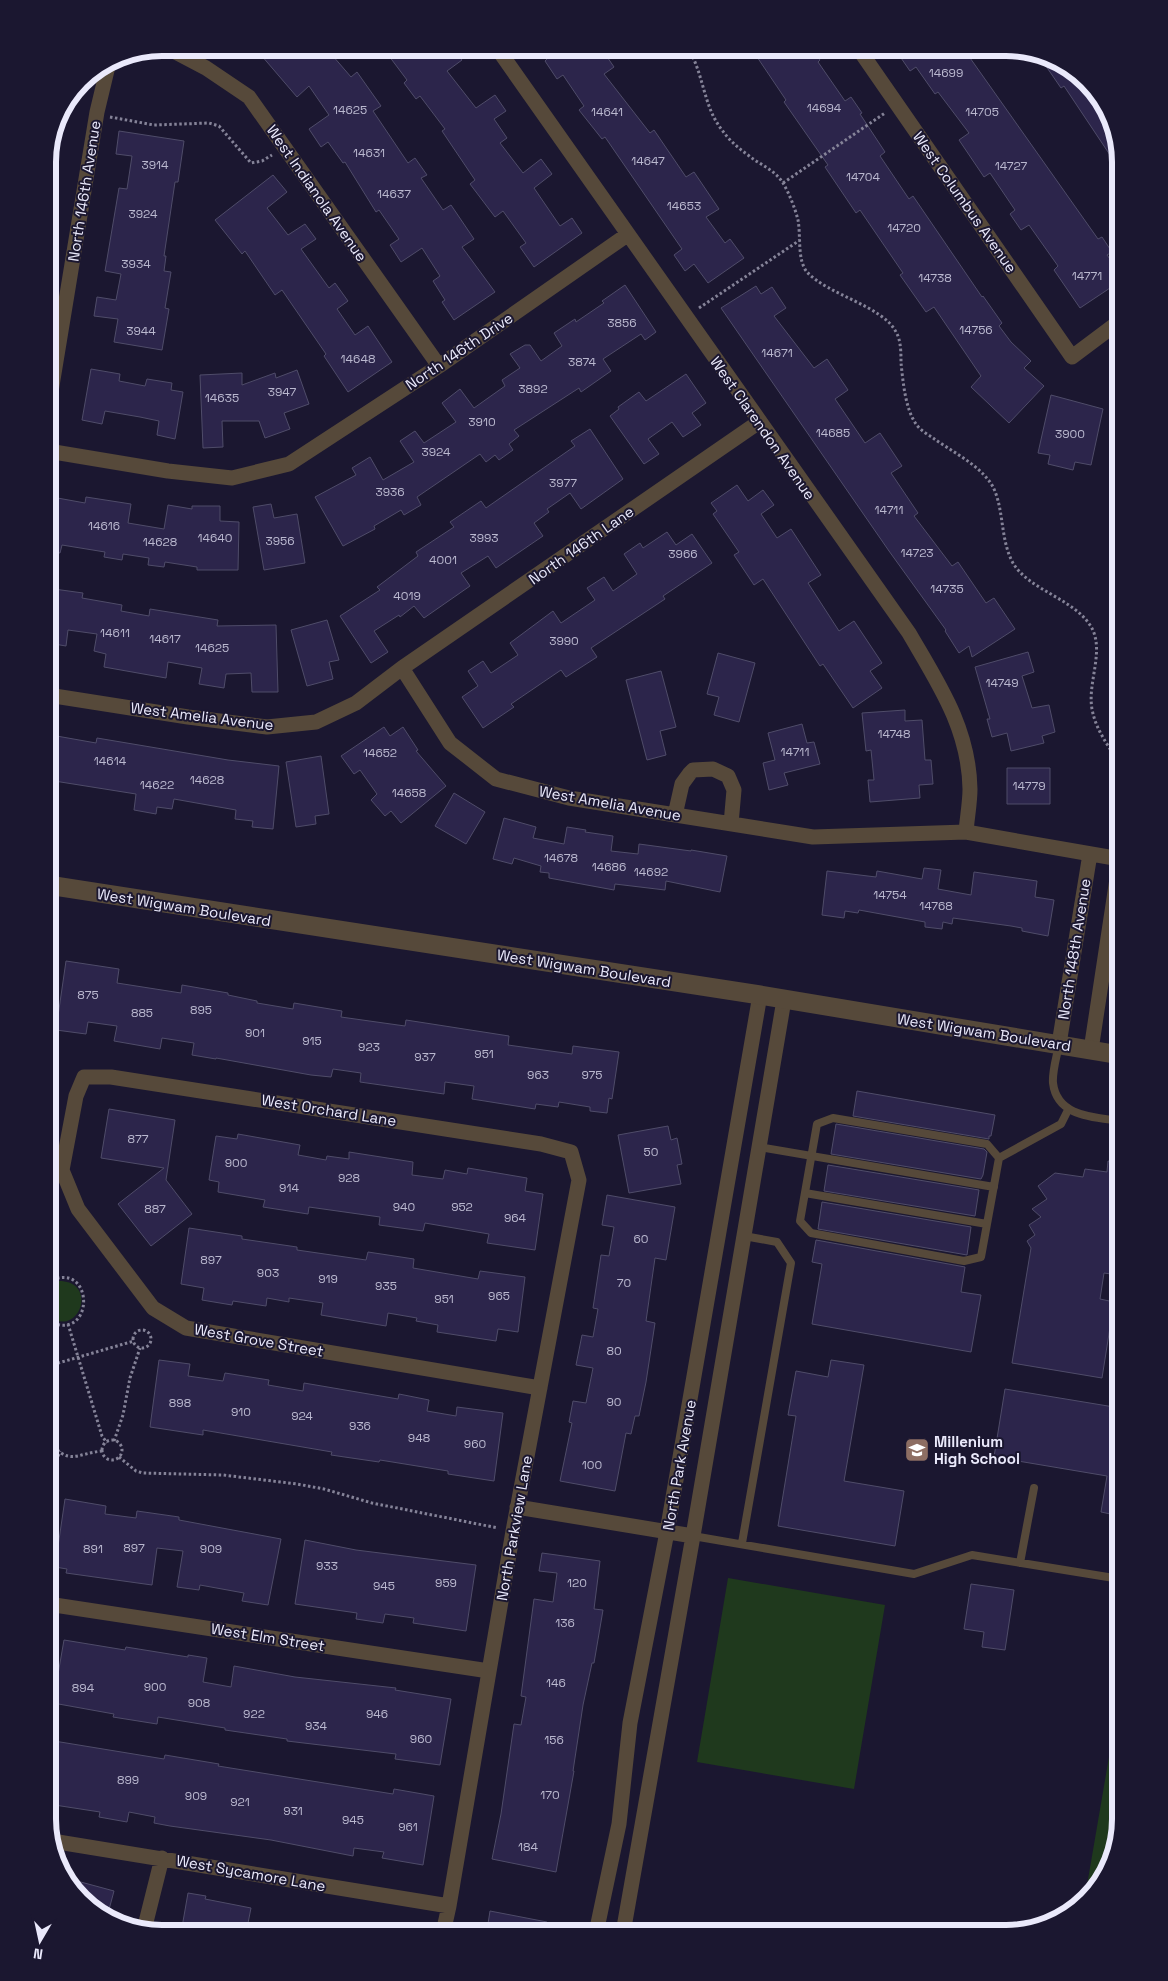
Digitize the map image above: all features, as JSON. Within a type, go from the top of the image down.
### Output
[{"type":"street","name":"West Indianola Avenue","points":[[183,56],[206,68],[249,97],[439,366]]},
{"type":"street","name":"West Clarendon Avenue","points":[[503,56],[627,235],[909,632],[949,701],[964,745],[970,789],[966,832]]},
{"type":"street","name":"West Columbus Avenue","points":[[864,56],[1072,357],[1112,327]]},
{"type":"street","name":"North 146th Avenue","points":[[56,361],[96,115],[107,72]]},
{"type":"street","name":"North 146th Drive","points":[[56,451],[168,471],[232,478],[289,464],[439,366],[627,235]]},
{"type":"street","name":"North 146th Lane","points":[[402,668],[759,422]]},
{"type":"street","name":"West Amelia Avenue","points":[[56,696],[188,718],[267,727],[316,722],[356,703],[402,668],[450,743],[496,779],[569,798],[812,837],[966,832],[1112,858]]},
{"type":"street","points":[[675,815],[682,784],[690,773],[693,770],[713,769],[728,776],[734,790],[731,824]]},
{"type":"street","name":"North 148th Avenue","points":[[1059,1044],[1090,854]]},
{"type":"street","name":"West Wigwam Boulevard","points":[[56,887],[760,996],[1112,1054]]},
{"type":"street","points":[[1091,1050],[1112,912]]},
{"type":"street","name":"North Park Avenue","points":[[598,1925],[619,1824],[630,1723],[667,1532],[760,996]]},
{"type":"street","name":"North Park Avenue","points":[[624,1925],[784,1000]]},
{"type":"street","name":"West Orchard Lane","points":[[84,1077],[110,1076],[541,1144],[571,1152]]},
{"type":"street","name":"West Grove Street","points":[[56,1166],[76,1096],[84,1077]]},
{"type":"street","name":"North Parkview Lane","points":[[445,1925],[517,1507],[579,1180],[571,1152]]},
{"type":"street","name":"West Grove Street","points":[[56,1171],[78,1209],[153,1308],[186,1328],[540,1388]]},
{"type":"street","points":[[517,1507],[693,1536]]},
{"type":"street","name":"West Elm Street","points":[[56,1605],[489,1670]]},
{"type":"street","name":"West Sycamore Lane","points":[[59,1842],[449,1906]]},
{"type":"street","points":[[146,1924],[162,1858]]},
{"type":"lane","points":[[1059,1044],[1053,1082],[1058,1097],[1068,1110],[1079,1114],[1112,1120]]},
{"type":"lane","points":[[999,1158],[1061,1124],[1068,1110]]},
{"type":"lane","points":[[833,1118],[987,1144],[999,1158],[981,1257],[964,1261],[811,1233],[800,1221],[817,1124],[833,1118]]},
{"type":"lane","points":[[759,1147],[994,1187]]},
{"type":"lane","points":[[804,1193],[988,1224]]},
{"type":"lane","points":[[742,1543],[791,1263],[777,1242],[744,1236]]},
{"type":"lane","points":[[1020,1563],[1034,1488]]},
{"type":"lane","points":[[693,1536],[914,1574],[972,1555],[1112,1578]]},
{"type":"path","points":[[693,56],[705,99],[722,131],[749,156],[776,174],[783,183],[798,219],[802,265],[809,274],[884,318],[896,332],[900,346],[905,389],[915,423],[924,432],[981,471],[997,495],[1006,546],[1014,565],[1026,578],[1078,612],[1090,626],[1095,639],[1096,652],[1091,695],[1092,709],[1102,737],[1112,753]]},
{"type":"path","points":[[783,183],[898,105]]},
{"type":"path","points":[[96,115],[148,124],[199,123],[219,126],[251,162],[262,161],[285,146]]},
{"type":"path","points":[[685,317],[800,240]]},
{"type":"path","points":[[56,1278],[71,1280],[82,1290],[84,1298],[82,1312],[77,1319],[68,1324],[56,1324]]},
{"type":"path","points":[[68,1324],[102,1436],[106,1443]]},
{"type":"path","points":[[144,1330],[152,1338],[150,1344],[140,1348],[134,1341],[134,1335],[138,1331],[144,1330]]},
{"type":"path","points":[[56,1364],[134,1341]]},
{"type":"path","points":[[114,1441],[123,1415],[130,1378],[140,1348]]},
{"type":"path","points":[[114,1441],[118,1443],[122,1448],[119,1457],[114,1460],[107,1459],[103,1451],[106,1443],[114,1441]]},
{"type":"path","points":[[56,1448],[72,1457],[103,1451]]},
{"type":"path","points":[[56,1462],[60,1451]]},
{"type":"path","points":[[119,1457],[136,1471],[143,1473],[223,1475],[324,1488],[372,1503],[513,1531]]},
{"type":"green space","points":[[56,1281],[70,1283],[78,1289],[81,1297],[76,1315],[69,1320],[56,1320]]},
{"type":"green space","points":[[728,1578],[885,1605],[854,1789],[697,1762]]},
{"type":"green space","points":[[1112,1739],[1111,1833],[1104,1860],[1087,1887]]},
{"type":"building","points":[[262,56],[333,56],[351,77],[357,72],[381,106],[373,111],[408,163],[415,158],[427,175],[421,178],[443,210],[451,205],[474,239],[462,247],[495,292],[454,320],[442,302],[445,300],[433,281],[440,276],[422,248],[401,262],[390,245],[399,239],[379,210],[376,212],[345,162],[343,163],[328,142],[321,147],[309,129],[329,115],[309,86],[297,97]]},
{"type":"building","points":[[389,56],[459,56],[462,60],[447,71],[476,108],[495,95],[506,111],[494,119],[507,138],[500,143],[523,173],[541,159],[552,174],[534,188],[560,226],[572,218],[582,233],[534,267],[520,247],[526,243],[503,211],[495,217],[470,184],[475,180],[442,131],[445,129],[420,96],[416,99],[404,83],[407,80]]},
{"type":"building","points":[[545,56],[606,56],[614,67],[604,74],[650,133],[654,130],[686,177],[694,172],[719,209],[706,217],[725,243],[730,239],[744,258],[708,283],[694,264],[685,271],[674,255],[682,249],[605,137],[602,139],[579,110],[584,106],[563,75],[557,79],[545,61],[547,59]]},
{"type":"building","points":[[756,56],[817,56],[820,60],[818,62],[845,101],[851,97],[885,152],[880,156],[909,199],[913,196],[1002,323],[999,326],[1011,342],[1031,361],[1024,368],[1044,386],[1009,423],[971,387],[981,376],[934,307],[926,312],[900,275],[903,273],[860,210],[856,213],[825,167],[828,165],[784,102],[786,100]]},
{"type":"building","points":[[900,56],[969,56],[1098,239],[1102,237],[1112,252],[1107,255],[1112,262],[1112,287],[1080,308],[1054,270],[1058,266],[1029,225],[1021,230],[1010,214],[1015,210],[990,173],[984,177],[959,140],[969,133],[938,92],[935,94],[916,67],[910,71]]},
{"type":"building","points":[[1044,64],[1076,82],[1094,103],[1106,128],[1112,158],[1064,86],[1061,88]]},
{"type":"building","points":[[119,131],[184,141],[178,182],[175,182],[164,256],[166,256],[164,271],[171,272],[165,308],[169,309],[162,350],[114,342],[118,319],[94,316],[97,297],[116,300],[121,274],[105,271],[119,188],[127,189],[132,156],[116,154]]},
{"type":"building","points":[[273,175],[287,192],[267,208],[288,235],[305,224],[316,239],[301,249],[329,288],[335,283],[348,301],[337,309],[355,335],[368,326],[392,362],[348,392],[324,356],[326,354],[282,290],[275,295],[245,251],[242,254],[215,220]]},
{"type":"building","points":[[625,285],[656,332],[645,340],[641,334],[603,359],[611,371],[581,392],[579,388],[514,430],[519,436],[509,444],[513,450],[499,460],[495,455],[486,462],[480,454],[417,497],[421,505],[404,515],[401,510],[374,526],[375,529],[343,546],[315,497],[356,475],[352,468],[370,457],[383,480],[414,462],[400,441],[415,431],[424,443],[456,422],[442,403],[460,389],[474,408],[505,386],[502,380],[520,368],[510,354],[525,345],[530,345],[541,361],[562,346],[554,333],[575,319],[576,322],[604,303],[602,301]]},
{"type":"building","points":[[756,286],[761,294],[772,287],[786,308],[774,316],[814,368],[827,359],[848,390],[835,399],[865,443],[880,433],[902,466],[891,473],[918,513],[914,516],[952,566],[958,562],[986,603],[994,598],[1015,629],[972,657],[969,646],[959,653],[946,630],[721,308]]},
{"type":"building","points":[[91,369],[120,374],[119,381],[145,386],[147,379],[172,383],[171,390],[183,392],[175,439],[157,435],[159,421],[140,417],[105,411],[102,424],[82,420]]},
{"type":"building","points":[[297,370],[309,404],[284,413],[290,429],[265,438],[259,421],[222,421],[223,447],[203,448],[200,375],[242,373],[242,385],[275,373],[276,378]]},
{"type":"building","points":[[686,374],[706,403],[692,413],[701,425],[683,437],[672,422],[648,439],[659,454],[644,464],[610,416],[619,409],[618,407],[639,392],[646,401]]},
{"type":"building","points":[[1051,395],[1103,409],[1091,465],[1075,462],[1073,470],[1048,464],[1050,455],[1038,453]]},
{"type":"building","points":[[590,429],[623,479],[581,509],[570,493],[547,509],[549,512],[534,523],[543,536],[496,568],[488,556],[461,573],[470,586],[424,618],[414,606],[400,617],[399,615],[374,631],[388,652],[371,663],[340,616],[380,590],[377,587],[418,556],[416,552],[454,527],[450,522],[481,501],[486,508],[575,446],[571,441]]},
{"type":"building","points":[[737,485],[748,501],[763,490],[774,505],[761,514],[777,538],[791,529],[821,575],[808,583],[839,631],[854,621],[882,663],[870,671],[882,688],[853,708],[823,664],[820,666],[763,579],[754,585],[734,555],[739,552],[713,514],[717,511],[711,503]]},
{"type":"building","points":[[86,497],[131,504],[128,523],[164,529],[168,505],[192,509],[192,506],[220,506],[220,521],[239,522],[238,570],[197,570],[197,567],[165,562],[164,567],[148,565],[149,558],[123,554],[122,560],[104,557],[105,552],[62,545],[60,553],[56,552],[56,498],[85,503]]},
{"type":"building","points":[[271,504],[274,518],[297,514],[305,563],[264,570],[253,507]]},
{"type":"building","points":[[667,532],[676,545],[692,534],[712,563],[663,596],[665,599],[591,648],[597,657],[566,677],[561,670],[511,704],[514,707],[483,728],[462,697],[478,686],[468,671],[483,661],[491,673],[518,655],[510,643],[553,611],[561,623],[595,600],[587,588],[604,577],[613,591],[637,574],[624,554],[640,543],[643,548]]},
{"type":"building","points":[[56,589],[83,593],[82,598],[122,605],[121,611],[149,616],[150,609],[218,620],[217,626],[276,625],[278,692],[252,692],[251,673],[226,674],[224,688],[199,684],[202,668],[168,662],[166,678],[104,667],[106,654],[94,651],[97,634],[68,630],[66,646],[56,644]]},
{"type":"building","points":[[327,620],[339,660],[329,662],[333,679],[307,686],[291,630]]},
{"type":"building","points":[[1028,652],[1034,672],[1022,676],[1032,708],[1049,705],[1055,732],[1042,736],[1044,743],[1011,751],[1007,733],[992,737],[987,719],[990,719],[975,667]]},
{"type":"building","points":[[718,653],[755,663],[739,722],[714,715],[719,697],[707,694]]},
{"type":"building","points":[[661,671],[676,727],[660,731],[666,755],[647,760],[626,680]]},
{"type":"building","points":[[905,710],[905,721],[922,720],[925,760],[931,760],[933,784],[919,785],[920,798],[870,802],[868,780],[874,780],[871,750],[866,751],[862,713]]},
{"type":"building","points":[[802,724],[807,743],[814,742],[820,764],[784,773],[788,785],[769,790],[763,763],[775,760],[768,733]]},
{"type":"building","points":[[384,727],[390,736],[403,727],[418,750],[416,751],[446,786],[401,823],[391,811],[385,816],[371,800],[377,794],[360,770],[354,774],[341,756]]},
{"type":"building","points":[[56,736],[96,743],[97,738],[228,760],[279,766],[273,829],[252,827],[253,821],[235,819],[236,810],[174,799],[172,809],[157,807],[156,814],[134,810],[136,794],[56,781]]},
{"type":"building","points":[[321,756],[329,814],[315,816],[316,824],[296,827],[286,762]]},
{"type":"building","points":[[1007,768],[1050,768],[1050,804],[1007,804]]},
{"type":"building","points":[[454,793],[485,812],[466,844],[435,826]]},
{"type":"building","points":[[504,818],[536,827],[533,838],[564,844],[567,827],[613,836],[611,851],[638,854],[639,844],[727,856],[720,892],[666,881],[665,890],[615,884],[614,890],[549,878],[549,873],[540,872],[541,866],[514,858],[512,864],[493,859]]},
{"type":"building","points":[[924,868],[941,870],[938,889],[971,895],[974,872],[1037,881],[1035,897],[1054,900],[1048,936],[1022,931],[1022,928],[953,918],[952,924],[943,922],[942,929],[925,927],[925,922],[859,910],[858,913],[845,911],[844,918],[822,915],[827,871],[876,877],[877,871],[922,879]]},
{"type":"building","points":[[66,961],[119,969],[117,983],[181,993],[182,985],[228,993],[228,995],[257,1001],[257,1003],[293,1009],[294,1003],[342,1011],[341,1017],[405,1026],[406,1020],[509,1036],[508,1045],[572,1054],[573,1046],[619,1052],[612,1099],[609,1098],[607,1113],[590,1111],[590,1107],[559,1102],[558,1107],[536,1104],[535,1109],[472,1099],[474,1086],[445,1082],[444,1094],[360,1082],[361,1073],[333,1069],[331,1077],[311,1075],[192,1055],[194,1043],[162,1038],[160,1049],[114,1041],[117,1026],[88,1022],[86,1034],[56,1030]]},
{"type":"building","points":[[857,1091],[995,1115],[991,1136],[989,1136],[989,1139],[853,1116]]},
{"type":"building","points":[[109,1109],[175,1120],[166,1180],[192,1214],[151,1246],[118,1204],[164,1168],[101,1158]]},
{"type":"building","points":[[836,1124],[984,1149],[987,1152],[983,1175],[981,1179],[831,1154]]},
{"type":"building","points":[[668,1126],[671,1140],[677,1138],[682,1164],[677,1165],[681,1184],[629,1193],[618,1135]]},
{"type":"building","points":[[238,1134],[300,1145],[298,1155],[326,1160],[327,1156],[349,1159],[349,1152],[413,1162],[412,1175],[443,1179],[445,1170],[467,1174],[468,1168],[527,1178],[525,1191],[543,1194],[535,1250],[487,1243],[489,1234],[425,1223],[423,1231],[379,1225],[380,1217],[309,1207],[308,1214],[263,1207],[265,1200],[218,1192],[219,1182],[209,1180],[216,1136],[237,1139]]},
{"type":"building","points":[[1108,1161],[1112,1162],[1112,1274],[1104,1273],[1100,1299],[1112,1302],[1112,1315],[1102,1378],[1012,1363],[1031,1248],[1027,1241],[1035,1235],[1029,1225],[1041,1217],[1032,1209],[1047,1199],[1038,1186],[1055,1173],[1083,1177],[1085,1169],[1107,1172]]},
{"type":"building","points":[[828,1165],[979,1190],[975,1216],[824,1191]]},
{"type":"building","points":[[607,1195],[675,1207],[666,1260],[655,1258],[646,1321],[655,1323],[646,1382],[639,1416],[635,1416],[631,1434],[626,1433],[615,1491],[560,1481],[572,1423],[569,1422],[573,1401],[586,1403],[593,1368],[576,1365],[582,1335],[593,1337],[598,1309],[593,1308],[601,1255],[609,1256],[614,1227],[602,1225]]},
{"type":"building","points":[[822,1202],[971,1227],[967,1255],[818,1229]]},
{"type":"building","points":[[189,1228],[242,1236],[242,1239],[297,1247],[297,1250],[366,1260],[368,1252],[414,1259],[413,1268],[478,1279],[480,1271],[525,1277],[518,1332],[498,1329],[496,1341],[437,1332],[438,1325],[416,1321],[417,1318],[388,1313],[386,1326],[321,1315],[323,1303],[289,1298],[289,1302],[267,1298],[266,1306],[233,1301],[232,1305],[202,1300],[204,1288],[181,1284]]},
{"type":"building","points":[[816,1240],[965,1267],[961,1292],[981,1295],[971,1352],[812,1324],[822,1264],[812,1262]]},
{"type":"building","points":[[159,1360],[190,1364],[188,1376],[223,1381],[225,1373],[269,1380],[268,1385],[303,1391],[304,1383],[398,1399],[399,1394],[429,1400],[427,1411],[456,1416],[457,1407],[503,1413],[494,1481],[448,1474],[448,1471],[380,1460],[379,1462],[331,1455],[332,1452],[203,1430],[203,1435],[150,1427]]},
{"type":"building","points":[[831,1360],[864,1365],[844,1481],[904,1491],[895,1546],[778,1526],[796,1416],[788,1415],[796,1371],[828,1377]]},
{"type":"building","points":[[1005,1389],[1112,1407],[1112,1514],[1101,1512],[1107,1476],[994,1457]]},
{"type":"building","points":[[65,1499],[106,1506],[105,1514],[136,1518],[137,1511],[179,1517],[179,1520],[281,1539],[268,1605],[242,1601],[244,1593],[200,1585],[199,1590],[177,1587],[183,1551],[157,1548],[152,1585],[66,1573],[67,1569],[56,1567]]},
{"type":"building","points":[[305,1540],[356,1550],[476,1565],[466,1631],[413,1623],[414,1618],[385,1614],[383,1623],[356,1619],[357,1613],[295,1604]]},
{"type":"building","points":[[542,1553],[600,1561],[594,1609],[603,1610],[594,1663],[592,1663],[583,1705],[574,1771],[556,1872],[492,1859],[501,1814],[514,1724],[521,1725],[526,1697],[521,1696],[534,1599],[553,1602],[557,1573],[539,1571]]},
{"type":"building","points":[[971,1584],[1014,1590],[1005,1650],[982,1647],[984,1632],[964,1629]]},
{"type":"building","points":[[64,1640],[125,1650],[126,1647],[188,1657],[188,1655],[207,1658],[203,1682],[231,1687],[234,1666],[295,1677],[396,1688],[395,1690],[451,1699],[440,1765],[395,1759],[396,1754],[287,1741],[287,1739],[225,1730],[225,1728],[158,1717],[157,1724],[113,1717],[114,1714],[56,1704],[56,1686]]},
{"type":"building","points":[[56,1741],[164,1759],[165,1755],[219,1764],[218,1766],[393,1794],[394,1789],[434,1796],[423,1865],[382,1858],[384,1852],[354,1848],[353,1856],[271,1840],[154,1823],[155,1817],[129,1812],[127,1822],[99,1817],[100,1812],[56,1805]]},
{"type":"building","points":[[76,1881],[114,1891],[109,1910],[92,1899]]},
{"type":"building","points":[[188,1893],[206,1896],[205,1899],[251,1908],[248,1925],[182,1925]]},
{"type":"building","points":[[490,1911],[547,1922],[546,1925],[488,1925]]},
{"type":"place","name":"Millenium High School","points":[[917,1450]]}]
